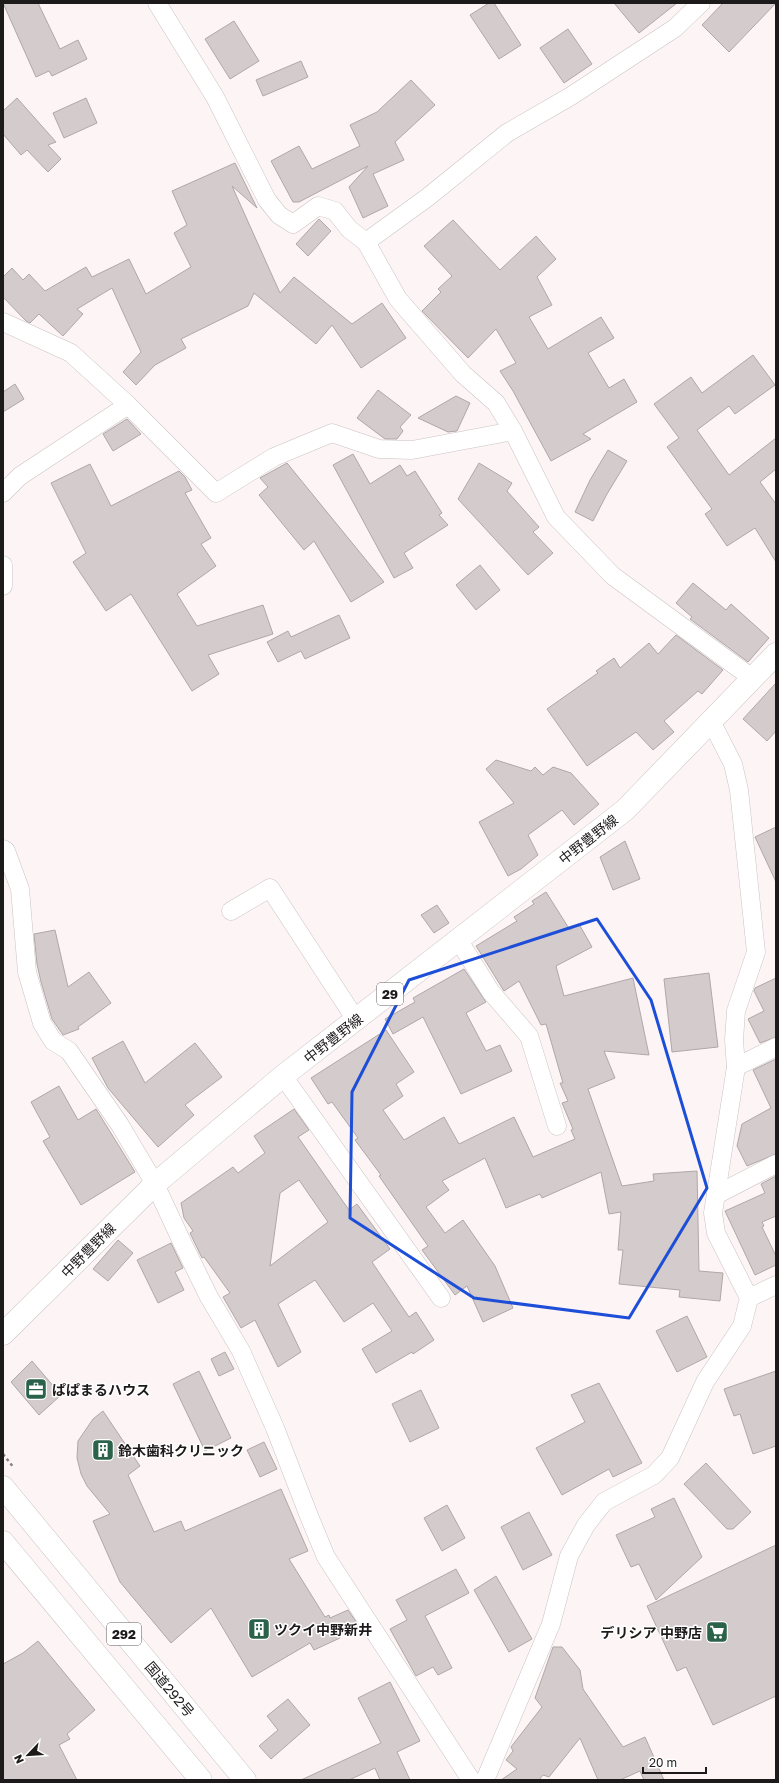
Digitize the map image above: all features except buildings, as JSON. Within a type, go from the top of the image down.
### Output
[{"type":"main road","name":"中野豊野線","points":[[3,1334],[155,1184],[283,1076],[459,941],[625,810],[775,656]]},
{"type":"main road","name":"国道292号","points":[[3,1487],[245,1780]]},
{"type":"main road","name":"292","points":[[3,1542],[201,1780]]},
{"type":"street","points":[[157,3],[215,97],[267,200],[279,215],[293,224],[318,206],[335,211],[349,230],[366,242],[398,299],[463,374],[496,403],[513,431],[556,517],[613,576],[752,678]]},
{"type":"street","points":[[366,242],[428,197],[507,133],[571,96],[675,28],[701,3]]},
{"type":"street","points":[[3,322],[70,352],[128,405],[216,493],[274,457],[332,433],[378,449],[412,450],[513,431]]},
{"type":"street","points":[[3,493],[20,476],[128,405]]},
{"type":"street","points":[[3,565],[3,586]]},
{"type":"street","points":[[484,1780],[551,1624],[569,1556],[586,1524],[604,1502],[654,1475],[670,1458],[705,1382],[742,1326],[749,1298],[716,1233],[712,1213],[736,1068],[734,1040],[736,1011],[756,952],[739,790],[733,764],[711,721]]},
{"type":"street","points":[[3,849],[6,851],[20,889],[27,972],[42,1023],[53,1041],[70,1051],[120,1125],[155,1184],[209,1297],[241,1352],[275,1428],[326,1557],[471,1780]]},
{"type":"street","points":[[231,911],[270,888],[356,1020]]},
{"type":"street","points":[[459,941],[491,992],[529,1036],[557,1126]]},
{"type":"street","points":[[736,1068],[776,1047]]},
{"type":"street","points":[[283,1076],[441,1298]]},
{"type":"street","points":[[716,1195],[776,1164]]},
{"type":"street","points":[[749,1298],[776,1285]]},
{"type":"highlighted area","points":[[597,919],[651,1000],[707,1188],[629,1318],[474,1298],[350,1218],[352,1092],[409,980]]},
{"type":"place","name":"ぱぱまるハウス","points":[[36,1389]]},
{"type":"place","name":"鈴木歯科クリニック","points":[[103,1450]]},
{"type":"place","name":"ツクイ中野新井","points":[[259,1629]]},
{"type":"place","name":"デリシア 中野店","points":[[717,1632]]}]
